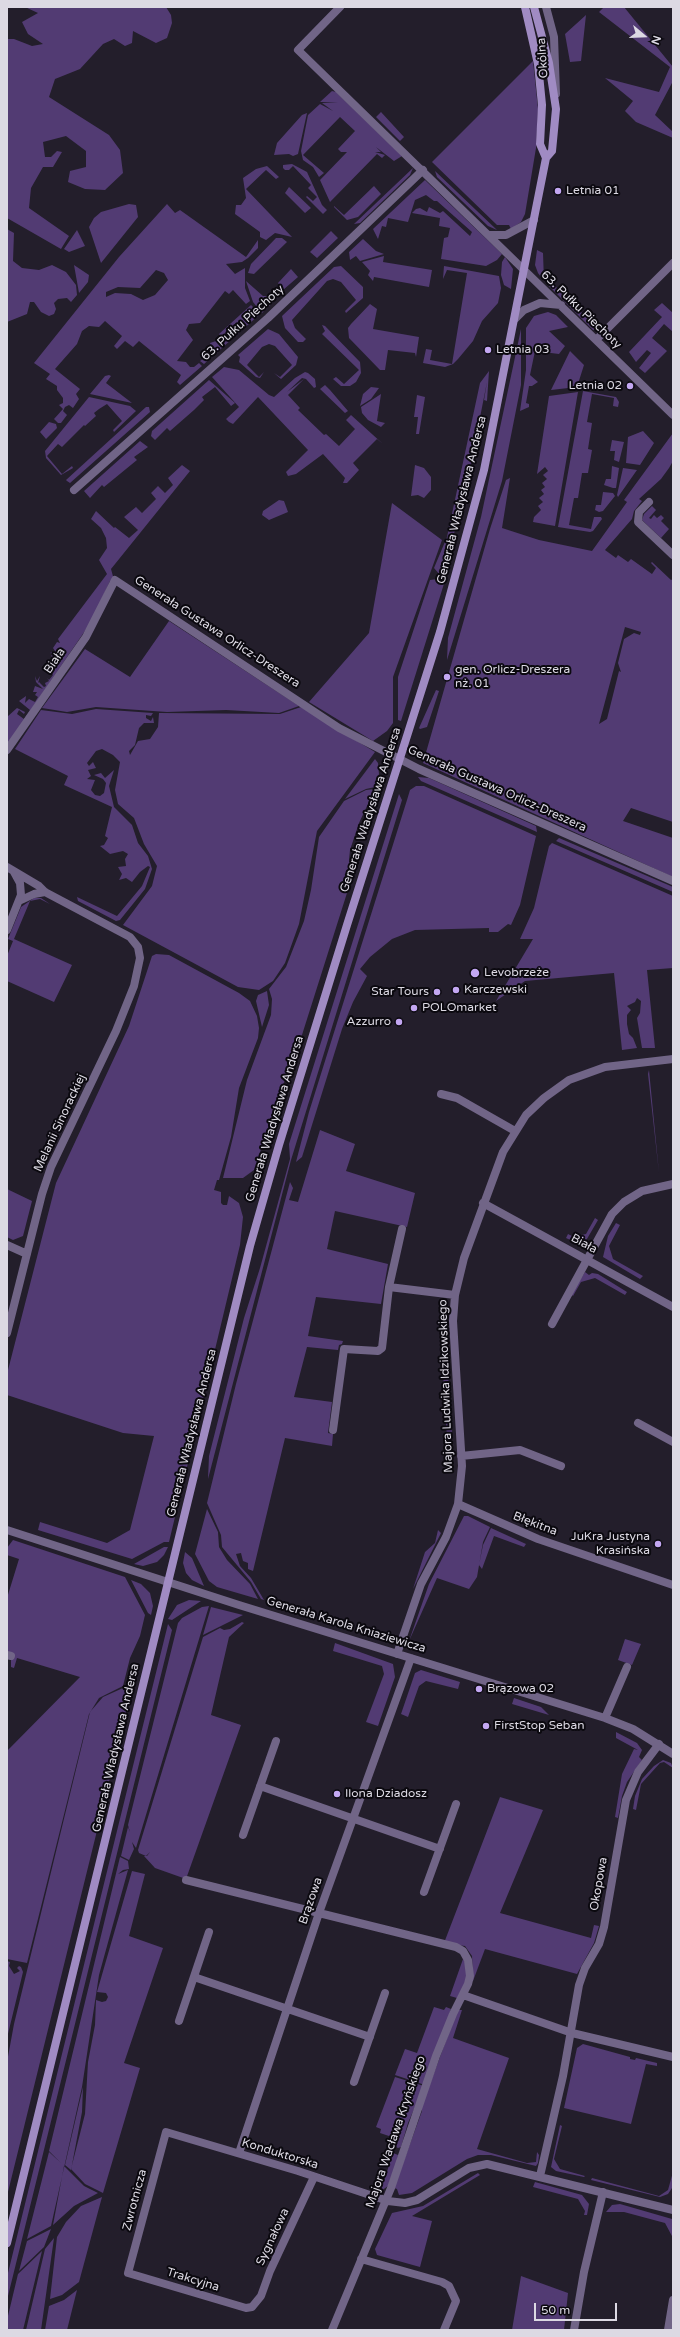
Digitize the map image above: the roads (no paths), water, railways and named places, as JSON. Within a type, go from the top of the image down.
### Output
[{"type":"main road","name":"Generała Władysława Andersa","points":[[7,2243],[250,1246],[282,1137],[440,632],[484,470],[546,158],[540,144],[542,105],[538,64],[525,7]]},
{"type":"main road","points":[[534,7],[549,63],[556,109],[552,151],[546,158]]},
{"type":"street","name":"63. Pułku Piechoty","points":[[340,7],[298,50],[490,235],[524,271],[561,305],[673,415]]},
{"type":"street","name":"Okólna","points":[[546,7],[554,37],[556,109]]},
{"type":"street","name":"63. Pułku Piechoty","points":[[74,490],[268,318],[423,170]]},
{"type":"street","points":[[490,235],[506,235],[534,220]]},
{"type":"street","points":[[596,340],[673,263]]},
{"type":"street","points":[[515,319],[524,310],[544,302],[561,305]]},
{"type":"street","points":[[649,502],[639,512],[638,522],[673,555]]},
{"type":"street","name":"Generała Gustawa Orlicz-Dreszera","points":[[115,580],[339,728],[400,759],[673,881]]},
{"type":"street","name":"Biała","points":[[7,750],[86,637],[107,600],[115,580]]},
{"type":"street","points":[[7,867],[40,886],[45,892],[34,894],[19,901]]},
{"type":"street","points":[[7,867],[15,873],[20,883],[21,893],[7,930]]},
{"type":"street","name":"Melanii Sinorackiej","points":[[7,1334],[51,1167],[116,1031],[137,977],[140,961],[139,950],[135,942],[124,933],[45,892]]},
{"type":"street","name":"Majora Ludwika Idzikowskiego","points":[[397,1654],[421,1584],[446,1537],[458,1504],[461,1483],[461,1456],[453,1322],[455,1295],[462,1265],[483,1202],[503,1152],[514,1131],[539,1102],[563,1084],[577,1077],[612,1065],[673,1059]]},
{"type":"street","points":[[441,1094],[458,1098],[514,1131]]},
{"type":"street","points":[[552,1324],[588,1260],[604,1227],[621,1205],[642,1191],[673,1184]]},
{"type":"street","name":"Biała","points":[[483,1202],[673,1307]]},
{"type":"street","points":[[333,1430],[344,1349],[378,1351],[382,1348],[389,1287],[402,1229]]},
{"type":"street","points":[[7,1245],[27,1254]]},
{"type":"street","points":[[389,1287],[455,1295]]},
{"type":"street","points":[[638,1424],[673,1442]]},
{"type":"street","points":[[461,1456],[520,1450],[561,1466]]},
{"type":"street","name":"Błękitna","points":[[458,1504],[538,1539],[673,1585]]},
{"type":"street","name":"Generała Karola Kniaziewicza","points":[[7,1530],[168,1583],[605,1718],[633,1729],[660,1744],[673,1754]]},
{"type":"street","name":"Brązowa","points":[[239,2153],[319,1913],[411,1658]]},
{"type":"street","points":[[605,1718],[627,1667]]},
{"type":"street","points":[[243,1835],[276,1741]]},
{"type":"street","name":"Okopowa","points":[[540,2176],[572,2033],[580,1981],[599,1944],[603,1930],[627,1794],[641,1767],[660,1744]]},
{"type":"street","points":[[260,1786],[440,1849]]},
{"type":"street","points":[[424,1892],[456,1804]]},
{"type":"street","points":[[186,1880],[319,1913]]},
{"type":"street","name":"Majora Wacława Kryńskiego","points":[[319,1913],[454,1947],[463,1951],[470,1966],[469,1980],[436,2056],[386,2201],[332,2330]]},
{"type":"street","points":[[179,2021],[209,1932]]},
{"type":"street","points":[[194,1977],[370,2037]]},
{"type":"street","points":[[354,2082],[385,1993]]},
{"type":"street","points":[[463,1995],[572,2033],[673,2057]]},
{"type":"street","name":"Konduktorska","points":[[166,2132],[314,2176],[386,2201],[405,2203],[417,2200],[469,2168],[480,2164],[490,2164],[673,2210]]},
{"type":"street","name":"Zwrotnicza","points":[[128,2274],[166,2132]]},
{"type":"street","name":"Sygnałowa","points":[[252,2307],[261,2296],[270,2271],[314,2176]]},
{"type":"street","points":[[574,2330],[584,2272],[603,2192]]},
{"type":"street","points":[[361,2259],[447,2285],[454,2293],[456,2301],[444,2330]]},
{"type":"street","name":"Trakcyjna","points":[[128,2274],[246,2308],[252,2307]]},
{"type":"street","points":[[668,2330],[673,2300]]},
{"type":"place","name":"Letnia 01","points":[[558,191]]},
{"type":"place","name":"Letnia 03","points":[[488,350]]},
{"type":"place","name":"Letnia 02","points":[[630,386]]},
{"type":"place","name":"gen. Orlicz-Dreszera nż. 01","points":[[447,677]]},
{"type":"place","name":"Levobrzeże","points":[[475,973]]},
{"type":"place","name":"Karczewski","points":[[456,990]]},
{"type":"place","name":"Star Tours","points":[[437,992]]},
{"type":"place","name":"POLOmarket","points":[[414,1008]]},
{"type":"place","name":"Azzurro","points":[[399,1022]]},
{"type":"place","name":"JuKra Justyna Krasińska","points":[[658,1544]]},
{"type":"place","name":"Brązowa 02","points":[[479,1689]]},
{"type":"place","name":"FirstStop Seban","points":[[486,1726]]},
{"type":"place","name":"Ilona Dziadosz","points":[[337,1794]]}]
